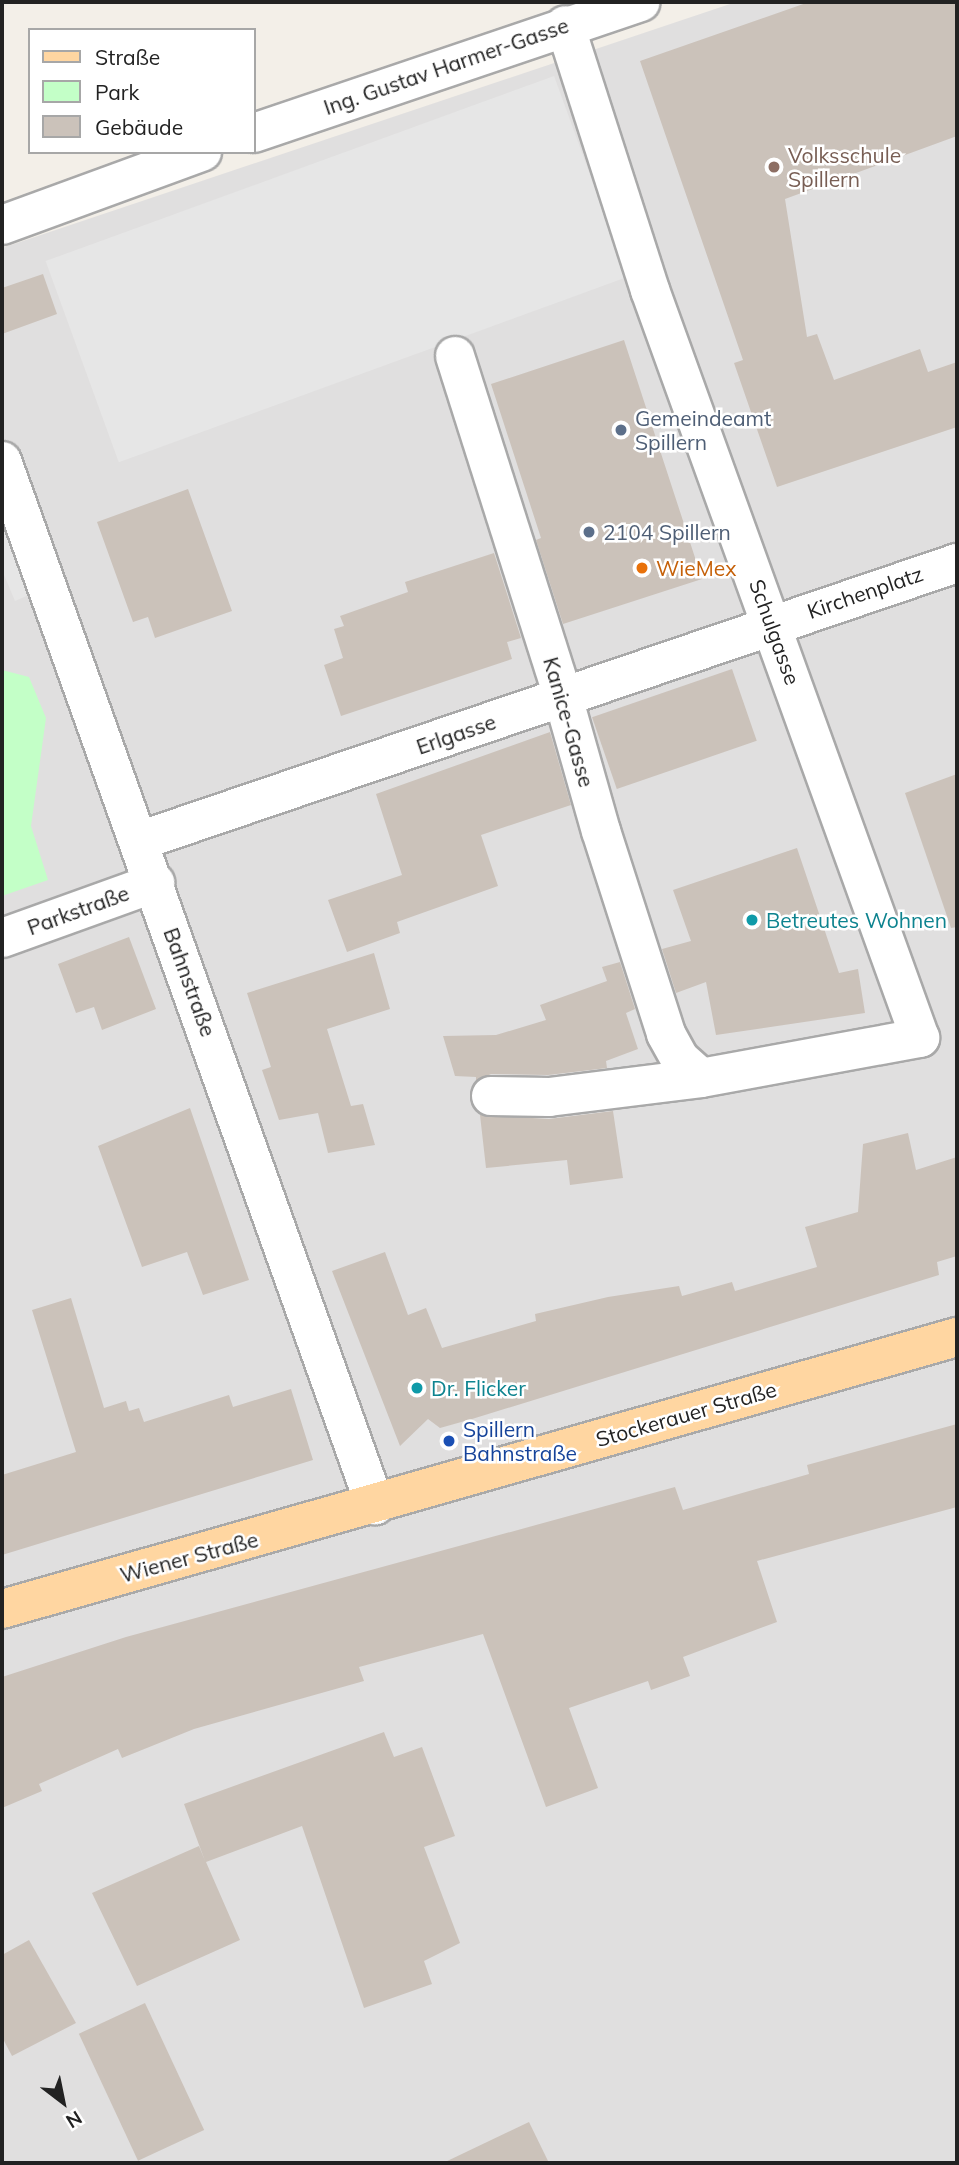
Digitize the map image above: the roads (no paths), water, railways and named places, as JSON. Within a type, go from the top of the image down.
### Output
[{"type":"main road","name":"Stockerauer Straße","points":[[375,1505],[957,1337]]},
{"type":"main road","name":"Wiener Straße","points":[[2,1609],[375,1505]]},
{"type":"street","name":"Ing. Gustav Harmer-Gasse","points":[[256,133],[565,25],[640,2]]},
{"type":"street","name":"Schulgasse","points":[[565,25],[661,319],[920,1038],[701,1078]]},
{"type":"street","points":[[2,225],[197,154]]},
{"type":"street","name":"Kanice-Gasse","points":[[455,356],[564,697],[666,1034],[680,1059],[701,1078]]},
{"type":"street","name":"Bahnstraße","points":[[2,461],[375,1505]]},
{"type":"street","name":"Kirchenplatz","points":[[772,623],[957,562]]},
{"type":"street","name":"Erlgasse","points":[[139,841],[564,697],[772,623]]},
{"type":"street","name":"Parkstraße","points":[[2,938],[155,883]]},
{"type":"street","points":[[491,1096],[549,1097],[701,1078]]},
{"type":"place","name":"Volksschule Spillern","points":[[774,167]]},
{"type":"place","name":"Gemeindeamt Spillern","points":[[621,430]]},
{"type":"place","name":"2104 Spillern","points":[[589,532]]},
{"type":"place","name":"WieMex","points":[[642,568]]},
{"type":"place","name":"Betreutes Wohnen","points":[[752,920]]},
{"type":"place","name":"Dr. Flicker","points":[[417,1388]]},
{"type":"place","name":"Spillern Bahnstraße","points":[[449,1441]]}]
